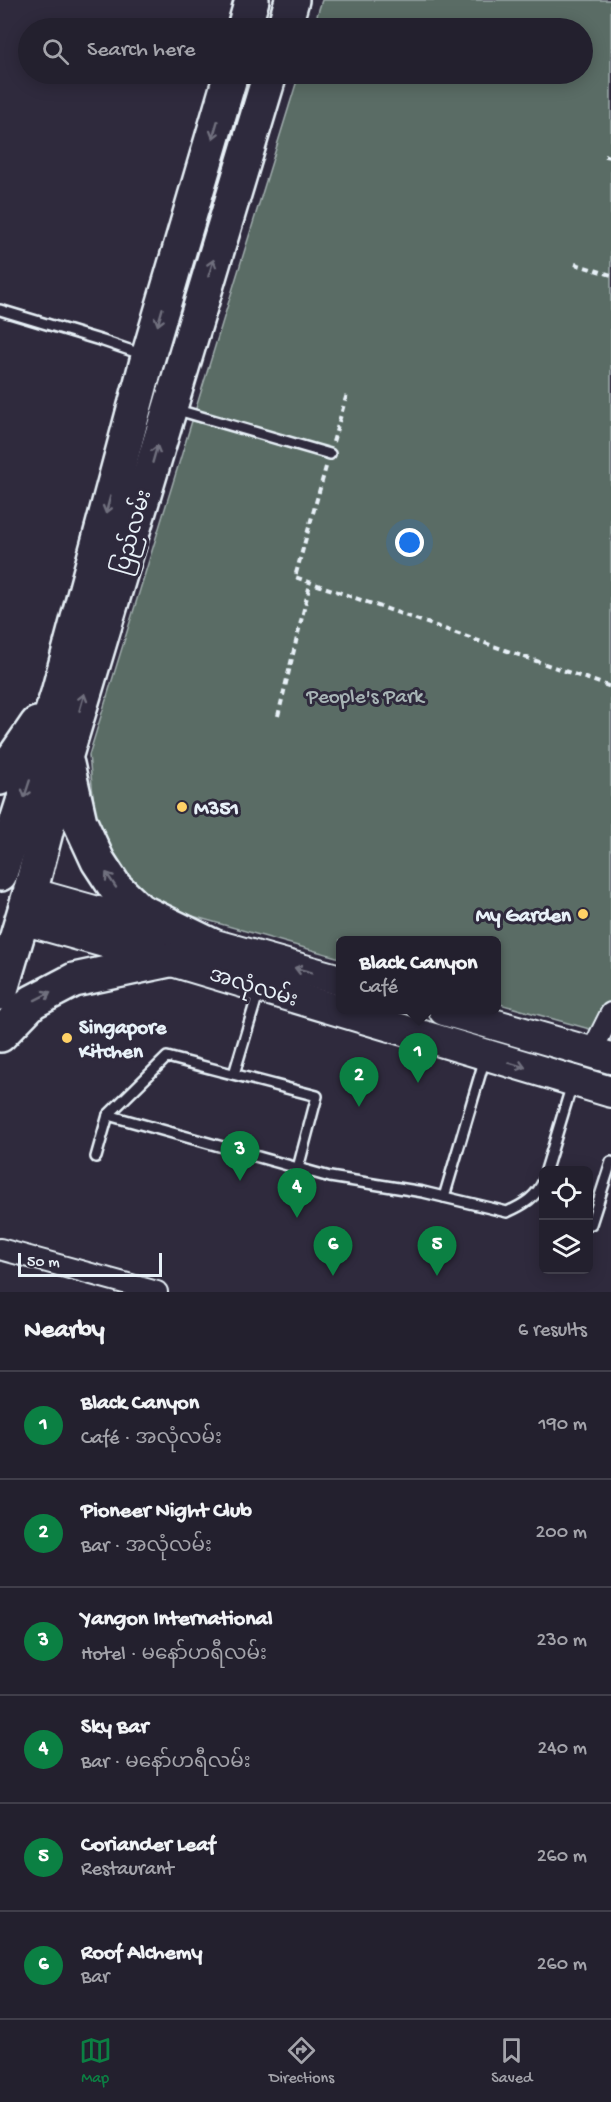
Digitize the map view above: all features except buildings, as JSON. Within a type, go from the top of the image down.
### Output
[{"type":"highway","points":[[247,18],[252,0]]},
{"type":"highway","points":[[287,18],[292,0]]},
{"type":"highway","name":"ပြည်လမ်း","points":[[0,874],[58,693],[148,357],[228,84]]},
{"type":"highway","name":"ပြည်လမ်း","points":[[0,993],[13,902],[65,758],[267,84]]},
{"type":"highway","points":[[0,778],[58,693]]},
{"type":"highway","points":[[65,758],[80,822],[98,861],[115,887],[139,910],[211,945]]},
{"type":"highway","points":[[0,1035],[32,1002],[74,980],[169,960]]},
{"type":"main road","name":"အလုံလမ်း","points":[[13,902],[211,945],[263,974],[336,1001]]},
{"type":"main road","name":"အလုံလမ်း","points":[[13,902],[169,960],[263,974],[336,980]]},
{"type":"main road","name":"အလုံလမ်း","points":[[373,1014],[485,1055],[611,1092]]},
{"type":"main road","points":[[458,1014],[601,1056]]},
{"type":"street","points":[[601,1056],[611,1013]]},
{"type":"street","points":[[0,1249],[157,1292]]},
{"type":"lane","points":[[0,310],[148,357]]},
{"type":"lane","points":[[169,407],[330,454]]},
{"type":"lane","points":[[234,1074],[263,974]]},
{"type":"lane","points":[[444,1197],[485,1055]]},
{"type":"lane","points":[[96,1157],[108,1115],[167,1057],[317,1096],[298,1168]]},
{"type":"lane","points":[[547,1166],[573,1082]]},
{"type":"lane","points":[[108,1115],[330,1177],[400,1188],[507,1212],[529,1200],[539,1187]]},
{"type":"lane","points":[[592,1220],[611,1162]]},
{"type":"path","points":[[605,156],[611,157]]},
{"type":"path","points":[[575,264],[611,275]]},
{"type":"path","points":[[347,394],[295,577],[611,687]]},
{"type":"path","points":[[278,716],[310,584]]},
{"type":"green space","name":"People's Park","points":[[322,0],[611,0],[611,1035],[501,1004],[501,936],[336,936],[336,957],[147,903],[97,835],[89,755],[296,84],[593,84],[593,18],[316,18]]},
{"type":"place","name":"M351","points":[[182,807]]},
{"type":"place","name":"My Garden","points":[[583,914]]},
{"type":"place","name":"Singapore Kitchen","points":[[67,1038]]},
{"type":"place","name":"Black Canyon","points":[[418,1083]]},
{"type":"place","name":"Pioneer Night Club","points":[[359,1107]]},
{"type":"place","name":"Yangon International","points":[[240,1181]]},
{"type":"place","name":"Sky Bar","points":[[297,1218]]},
{"type":"place","name":"Roof Alchemy","points":[[333,1276]]},
{"type":"place","name":"Coriander Leaf","points":[[437,1276]]}]
